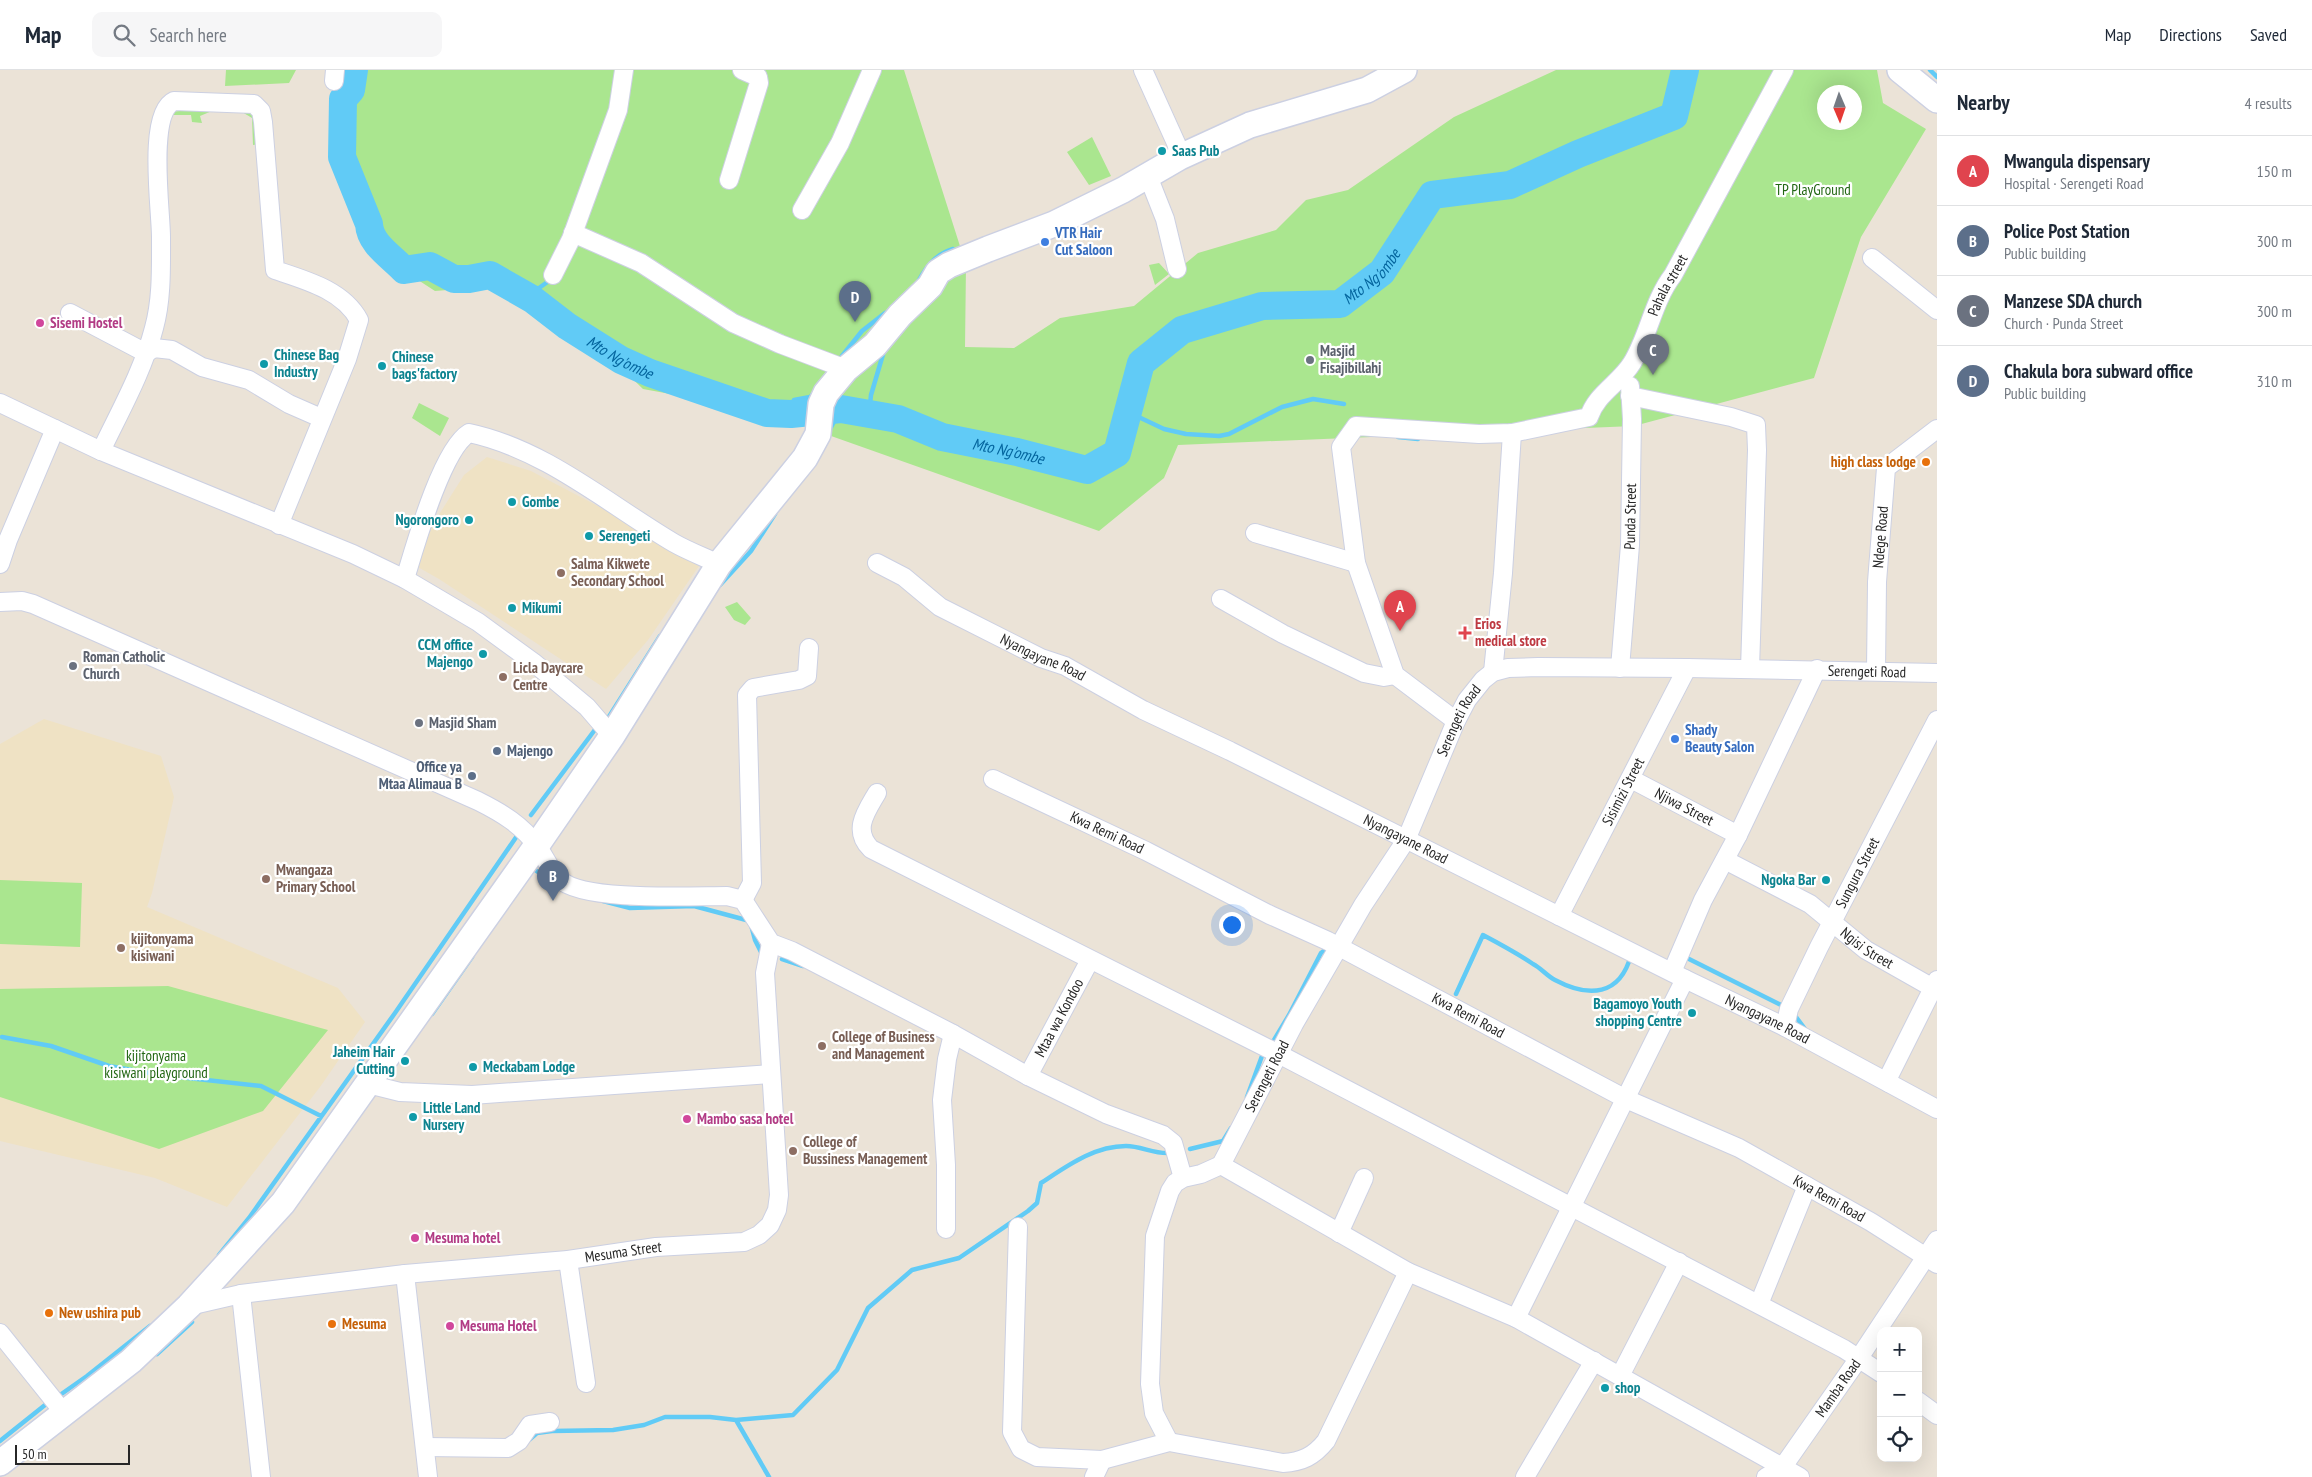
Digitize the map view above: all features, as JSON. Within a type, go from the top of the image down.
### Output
[{"type":"street","points":[[553,275],[573,233],[618,110],[624,70]]},
{"type":"street","points":[[729,180],[759,83],[758,77],[742,70]]},
{"type":"street","points":[[802,210],[840,143],[872,70]]},
{"type":"street","points":[[1143,70],[1176,143],[1180,157]]},
{"type":"street","points":[[0,1463],[131,1362],[189,1306],[283,1203],[537,846],[612,736],[719,564],[805,458],[818,434],[826,393],[846,370],[875,345],[900,315],[930,286],[938,272],[949,265],[1054,224],[1148,176],[1180,157],[1250,125],[1367,90],[1404,70]]},
{"type":"street","name":"Pahala street","points":[[1356,562],[1341,447],[1353,428],[1356,426],[1368,426],[1479,434],[1512,433],[1589,417],[1592,406],[1632,364],[1663,288],[1673,275],[1784,70]]},
{"type":"street","points":[[1900,70],[1937,100]]},
{"type":"street","points":[[101,450],[135,382],[154,328],[160,290],[161,241],[158,147],[163,115],[170,103],[174,101],[254,104],[261,112],[263,122],[275,270],[317,284],[346,303],[359,320],[347,359],[321,418],[279,524]]},
{"type":"street","points":[[1148,176],[1165,219],[1177,269]]},
{"type":"street","points":[[573,233],[642,263],[733,323],[846,370]]},
{"type":"street","points":[[1872,258],[1937,310]]},
{"type":"street","points":[[70,313],[146,353]]},
{"type":"street","points":[[146,353],[154,348],[172,350],[202,367],[249,380],[289,404],[321,418]]},
{"type":"street","name":"Punda Street","points":[[1620,668],[1630,545],[1630,396],[1632,364]]},
{"type":"street","points":[[1630,396],[1731,417],[1756,425],[1758,450],[1750,669]]},
{"type":"street","points":[[0,403],[101,450],[353,554],[405,578],[478,622],[533,662],[587,707],[612,736]]},
{"type":"street","points":[[0,564],[28,491],[55,429]]},
{"type":"street","name":"Ndege Road","points":[[1876,671],[1877,582],[1886,468],[1937,429]]},
{"type":"street","points":[[405,578],[425,515],[452,452],[461,437],[469,433],[506,443],[550,464],[676,544],[719,564]]},
{"type":"street","points":[[1493,672],[1503,573],[1512,433]]},
{"type":"street","points":[[1255,533],[1356,562],[1395,675],[1456,721]]},
{"type":"street","name":"Nyangayane Road","points":[[877,563],[904,577],[940,607],[1041,658],[1065,666],[1143,710],[1230,751],[1678,976],[1785,1026],[1937,1109]]},
{"type":"street","points":[[1221,598],[1283,634],[1364,674],[1384,677],[1395,675]]},
{"type":"street","points":[[0,602],[22,600],[33,604],[433,780],[508,816],[537,846],[557,878],[568,886],[587,892],[618,895],[727,896],[743,900],[771,943],[792,951],[953,1034],[1028,1076],[1106,1114],[1168,1138],[1176,1149],[1183,1178]]},
{"type":"street","points":[[743,900],[752,883],[747,694],[753,688],[799,680],[807,676],[809,648]]},
{"type":"street","name":"Serengeti Road","points":[[1221,1165],[1278,1054],[1363,905],[1406,840],[1456,721],[1467,700],[1483,680],[1493,672],[1508,668],[1687,668],[1817,669],[1937,673]]},
{"type":"street","name":"Sisimizi Street","points":[[1559,916],[1687,668]]},
{"type":"street","points":[[1516,1318],[1626,1099],[1678,976],[1703,900],[1738,835],[1817,669]]},
{"type":"street","name":"Sungura Street","points":[[1785,1026],[1789,1009],[1819,947],[1937,720]]},
{"type":"street","name":"Kwa Remi Road","points":[[993,778],[1340,948],[1626,1099],[1740,1148],[1864,1218],[1932,1260]]},
{"type":"street","name":"Njiwa Street","points":[[1631,779],[1738,835]]},
{"type":"street","points":[[877,793],[860,827],[866,844],[871,849],[1278,1054],[1572,1206],[1759,1304],[1859,1358],[1880,1372]]},
{"type":"street","name":"Ngisi Street","points":[[1725,860],[1810,904],[1866,950],[1935,984]]},
{"type":"street","name":"Mesuma Street","points":[[189,1306],[241,1294],[405,1274],[568,1260],[656,1247],[744,1242],[759,1236],[770,1225],[777,1210],[779,1195],[765,973],[771,943]]},
{"type":"street","name":"Mtaa wa Kondoo","points":[[1028,1076],[1090,960]]},
{"type":"street","points":[[1889,1082],[1888,1078],[1935,984]]},
{"type":"street","points":[[946,1229],[946,1165],[942,1100],[953,1034]]},
{"type":"street","points":[[368,1084],[400,1092],[472,1095],[770,1074]]},
{"type":"street","points":[[1169,1442],[1154,1413],[1150,1384],[1155,1236],[1170,1191],[1183,1178],[1201,1174],[1221,1165],[1408,1272],[1516,1318],[1800,1477]]},
{"type":"street","points":[[1339,1233],[1364,1178]]},
{"type":"street","points":[[1759,1304],[1807,1186]]},
{"type":"street","points":[[1018,1227],[1017,1343],[1012,1432],[1020,1449],[1037,1457],[1102,1460],[1169,1442],[1283,1463],[1296,1462],[1308,1458],[1326,1440],[1408,1272]]},
{"type":"street","name":"Mamba Road","points":[[1766,1477],[1782,1468],[1859,1358],[1932,1260],[1937,1240]]},
{"type":"street","points":[[568,1260],[586,1383]]},
{"type":"street","points":[[1620,1376],[1679,1262]]},
{"type":"street","points":[[405,1274],[428,1477]]},
{"type":"street","points":[[241,1294],[261,1477]]},
{"type":"street","points":[[0,1333],[64,1412]]},
{"type":"street","points":[[1525,1477],[1594,1361]]},
{"type":"street","points":[[1922,1404],[1937,1415]]},
{"type":"street","points":[[425,1447],[508,1448],[519,1441],[530,1425],[550,1422]]},
{"type":"street","points":[[1094,1477],[1102,1460]]},
{"type":"shaded area","name":"Salma Kikwete Secondary School","points":[[487,457],[531,471],[655,536],[699,566],[648,640],[606,689],[439,579],[409,562],[464,475]]},
{"type":"shaded area","name":"kijitonyama kisiwani","points":[[44,719],[161,756],[174,797],[152,893],[147,907],[338,988],[365,1022],[320,1087],[227,1207],[155,1178],[0,1141],[0,744]]},
{"type":"green space","points":[[226,70],[296,70],[289,83],[225,86]]},
{"type":"green space","name":"TP PlayGround","points":[[360,70],[904,70],[966,265],[965,347],[1014,348],[1060,318],[1134,306],[1198,253],[1276,230],[1306,200],[1348,190],[1454,117],[1556,70],[1877,70],[1883,103],[1926,129],[1861,237],[1814,378],[1634,426],[1178,445],[1164,478],[1099,531],[758,410],[643,389],[543,292],[521,284],[435,291],[398,267],[362,219],[338,142],[359,91]]},
{"type":"green space","points":[[211,107],[212,111],[200,116],[202,123],[192,122],[191,115],[173,115],[171,112]]},
{"type":"green space","points":[[245,109],[255,116],[258,144],[253,145],[252,118],[242,112]]},
{"type":"green space","points":[[1092,137],[1111,176],[1089,185],[1067,152]]},
{"type":"green space","points":[[1159,263],[1169,274],[1155,285],[1149,265]]},
{"type":"green space","points":[[419,403],[449,418],[440,436],[412,418]]},
{"type":"green space","points":[[737,602],[751,618],[745,625],[734,620],[725,607]]},
{"type":"green space","points":[[0,880],[82,883],[80,947],[0,944]]},
{"type":"green space","name":"kijitonyama kisiwani playground","points":[[168,986],[328,1030],[263,1111],[159,1149],[0,1097],[0,989]]},
{"type":"waterway","name":"Mto Ng'ombe","points":[[354,70],[351,90],[343,99],[342,157],[373,238],[404,270],[430,266],[454,279],[469,279],[490,275],[532,299],[567,326],[621,360],[650,373],[767,413],[791,414],[841,409],[898,419],[942,437],[1017,452],[1087,470],[1117,453],[1141,363],[1182,330],[1262,306],[1340,304],[1382,272],[1432,195],[1510,185],[1578,154],[1674,116],[1685,70]]},
{"type":"waterway","points":[[1930,70],[1937,77]]},
{"type":"waterway","points":[[919,280],[933,261],[953,249]]},
{"type":"waterway","points":[[516,291],[539,288],[553,278]]},
{"type":"waterway","points":[[842,356],[862,331],[885,313]]},
{"type":"waterway","points":[[869,414],[871,395],[884,351]]},
{"type":"waterway","points":[[794,400],[810,397],[815,392]]},
{"type":"waterway","points":[[1128,412],[1164,429],[1186,434],[1219,436],[1229,434],[1282,407],[1313,399],[1344,404]]},
{"type":"waterway","points":[[830,429],[841,409]]},
{"type":"waterway","points":[[1398,437],[1418,439]]},
{"type":"waterway","points":[[720,585],[751,551],[775,514]]},
{"type":"waterway","points":[[605,723],[660,636]]},
{"type":"waterway","points":[[531,815],[597,727]]},
{"type":"waterway","points":[[219,1255],[249,1218],[395,1013],[519,833]]},
{"type":"waterway","points":[[532,868],[550,880]]},
{"type":"waterway","points":[[603,901],[630,908],[694,906],[750,921],[755,940],[763,956]]},
{"type":"waterway","points":[[1456,994],[1483,935],[1521,956],[1555,980],[1568,986],[1591,991],[1602,990],[1611,986],[1619,979],[1626,969],[1631,955]]},
{"type":"waterway","points":[[1271,1045],[1321,953],[1325,950],[1331,952]]},
{"type":"waterway","points":[[1683,956],[1785,1007]]},
{"type":"waterway","points":[[432,1014],[472,957]]},
{"type":"waterway","points":[[782,959],[803,966]]},
{"type":"waterway","points":[[1793,1013],[1808,1033]]},
{"type":"waterway","points":[[2,1037],[51,1046],[109,1066],[161,1075],[261,1086],[321,1116]]},
{"type":"waterway","points":[[1247,1097],[1262,1056]]},
{"type":"waterway","points":[[1190,1149],[1223,1141],[1231,1128]]},
{"type":"waterway","points":[[736,1420],[793,1415],[837,1370],[868,1308],[912,1270],[959,1258],[1028,1211],[1037,1203],[1041,1183],[1061,1170],[1092,1153],[1114,1147],[1132,1146],[1169,1153]]},
{"type":"waterway","points":[[157,1354],[192,1322]]},
{"type":"waterway","points":[[60,1395],[150,1326]]},
{"type":"waterway","points":[[0,1441],[45,1405]]},
{"type":"waterway","points":[[529,1440],[537,1433],[613,1430],[644,1425],[665,1417],[710,1417],[736,1420],[769,1477]]},
{"type":"place","name":"Saas Pub","points":[[1162,151]]},
{"type":"place","name":"VTR Hair Cut Saloon","points":[[1045,242]]},
{"type":"place","name":"Chakula bora subward office","points":[[855,322]]},
{"type":"place","name":"Sisemi Hostel","points":[[40,323]]},
{"type":"place","name":"Masjid Fisajibillahj","points":[[1310,360]]},
{"type":"place","name":"Chinese Bag Industry","points":[[264,364]]},
{"type":"place","name":"Chinese bags'factory","points":[[382,366]]},
{"type":"place","name":"Manzese SDA church","points":[[1653,375]]},
{"type":"place","name":"high class lodge","points":[[1926,462]]},
{"type":"place","name":"Gombe","points":[[512,502]]},
{"type":"place","name":"Ngorongoro","points":[[469,520]]},
{"type":"place","name":"Serengeti","points":[[589,536]]},
{"type":"place","name":"Salma Kikwete Secondary School","points":[[561,573]]},
{"type":"place","name":"Mikumi","points":[[512,608]]},
{"type":"place","name":"Mwangula dispensary","points":[[1400,631]]},
{"type":"place","name":"Erios medical store","points":[[1465,633]]},
{"type":"place","name":"CCM office Majengo","points":[[483,654]]},
{"type":"place","name":"Roman Catholic Church","points":[[73,666]]},
{"type":"place","name":"Licla Daycare Centre","points":[[503,677]]},
{"type":"place","name":"Masjid Sham","points":[[419,723]]},
{"type":"place","name":"Shady Beauty Salon","points":[[1675,739]]},
{"type":"place","name":"Majengo","points":[[497,751]]},
{"type":"place","name":"Office ya Mtaa Alimaua B","points":[[472,776]]},
{"type":"place","name":"Mwangaza Primary School","points":[[266,879]]},
{"type":"place","name":"Ngoka Bar","points":[[1826,880]]},
{"type":"place","name":"Police Post Station","points":[[553,901]]},
{"type":"place","name":"kijitonyama kisiwani","points":[[121,948]]},
{"type":"place","name":"Bagamoyo Youth shopping Centre","points":[[1692,1013]]},
{"type":"place","name":"College of Business and Management","points":[[822,1046]]},
{"type":"place","name":"Jaheim Hair Cutting","points":[[405,1061]]},
{"type":"place","name":"Meckabam Lodge","points":[[473,1067]]},
{"type":"place","name":"Little Land Nursery","points":[[413,1117]]},
{"type":"place","name":"Mambo sasa hotel","points":[[687,1119]]},
{"type":"place","name":"College of Bussiness Management","points":[[793,1151]]},
{"type":"place","name":"Mesuma hotel","points":[[415,1238]]},
{"type":"place","name":"New ushira pub","points":[[49,1313]]},
{"type":"place","name":"Mesuma","points":[[332,1324]]},
{"type":"place","name":"Mesuma Hotel","points":[[450,1326]]},
{"type":"place","name":"shop","points":[[1605,1388]]}]
